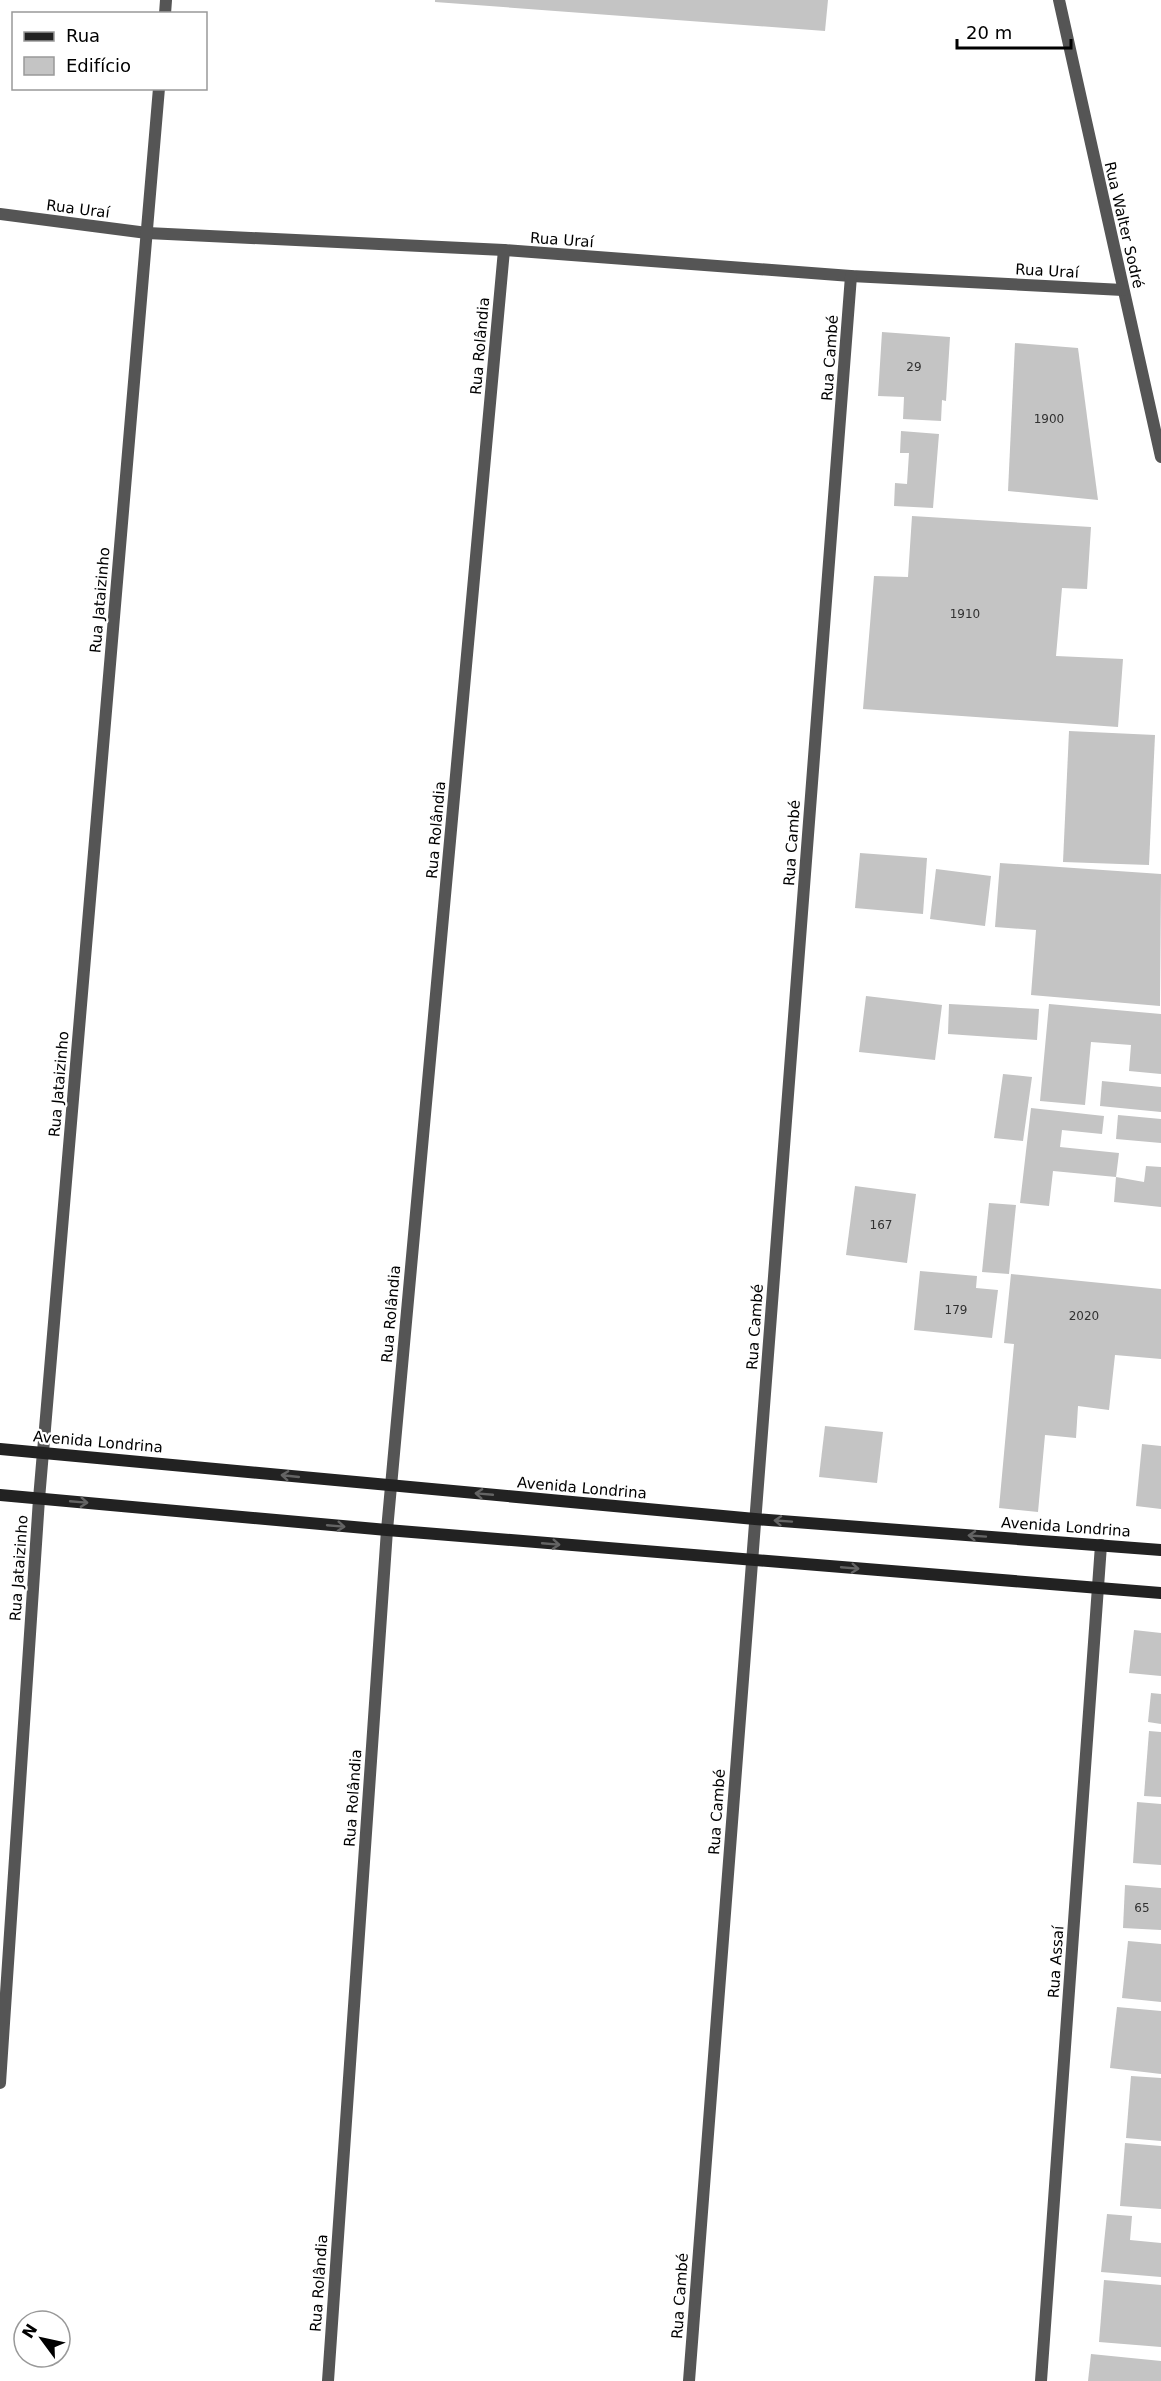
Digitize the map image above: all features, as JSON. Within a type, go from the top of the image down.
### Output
[{"type":"street","name":"Rua Walter Sodré","points":[[1059,0],[1161,457]]},
{"type":"street","name":"Rua Jataizinho","points":[[0,2082],[39,1499],[159,90]]},
{"type":"street","name":"Rua Uraí","points":[[0,214],[147,233],[504,250],[851,276],[1123,290]]},
{"type":"street","name":"Rua Rolândia","points":[[328,2381],[390,1486],[504,250]]},
{"type":"street","name":"Rua Cambé","points":[[688,2381],[851,276]]},
{"type":"street","name":"Avenida Londrina","points":[[0,1449],[755,1519],[1161,1550]]},
{"type":"street","points":[[0,1496],[1161,1593]]},
{"type":"street","name":"Rua Assaí","points":[[1041,2381],[1101,1545]]},
{"type":"building","points":[[435,0],[828,0],[825,31],[435,2]]},
{"type":"building","points":[[882,332],[950,337],[946,401],[942,400],[941,421],[903,419],[904,397],[878,396]]},
{"type":"building","points":[[1015,343],[1078,348],[1098,500],[1008,491]]},
{"type":"building","points":[[901,431],[939,434],[933,508],[894,506],[895,483],[907,484],[909,453],[900,453]]},
{"type":"building","points":[[912,516],[1091,527],[1087,589],[1062,588],[1056,656],[1123,659],[1118,727],[863,709],[874,576],[908,577]]},
{"type":"building","points":[[1069,731],[1155,735],[1149,865],[1063,862]]},
{"type":"building","points":[[860,853],[927,858],[923,914],[855,908]]},
{"type":"building","points":[[1000,863],[1161,874],[1160,1006],[1031,995],[1036,930],[995,927]]},
{"type":"building","points":[[936,869],[991,876],[985,926],[930,919]]},
{"type":"building","points":[[866,996],[942,1005],[935,1060],[859,1052]]},
{"type":"building","points":[[949,1004],[1039,1009],[1037,1040],[948,1034]]},
{"type":"building","points":[[1049,1004],[1161,1014],[1161,1074],[1129,1071],[1131,1045],[1091,1042],[1085,1105],[1040,1101]]},
{"type":"building","points":[[1003,1074],[1032,1077],[1023,1141],[994,1138]]},
{"type":"building","points":[[1102,1081],[1161,1087],[1161,1112],[1100,1106]]},
{"type":"building","points":[[1031,1108],[1104,1116],[1102,1134],[1062,1130],[1060,1147],[1119,1153],[1116,1177],[1053,1171],[1049,1206],[1020,1203]]},
{"type":"building","points":[[1118,1115],[1161,1119],[1161,1143],[1116,1139]]},
{"type":"building","points":[[1146,1166],[1161,1167],[1161,1207],[1114,1202],[1116,1177],[1144,1182]]},
{"type":"building","points":[[855,1186],[916,1194],[907,1263],[846,1255]]},
{"type":"building","points":[[989,1203],[1016,1205],[1009,1274],[982,1272]]},
{"type":"building","points":[[920,1271],[977,1276],[976,1288],[998,1290],[992,1338],[914,1330]]},
{"type":"building","points":[[1011,1274],[1161,1289],[1161,1359],[1115,1355],[1109,1410],[1078,1406],[1076,1438],[1045,1435],[1038,1512],[999,1508],[1014,1344],[1004,1343]]},
{"type":"building","points":[[825,1426],[883,1432],[877,1483],[819,1477]]},
{"type":"building","points":[[1142,1444],[1161,1446],[1161,1509],[1136,1506]]},
{"type":"building","points":[[1134,1630],[1161,1633],[1161,1676],[1129,1673]]},
{"type":"building","points":[[1151,1693],[1161,1694],[1161,1724],[1148,1722]]},
{"type":"building","points":[[1149,1731],[1161,1732],[1161,1797],[1144,1796]]},
{"type":"building","points":[[1137,1802],[1161,1804],[1161,1865],[1133,1863]]},
{"type":"building","points":[[1125,1885],[1161,1888],[1161,1930],[1123,1928]]},
{"type":"building","points":[[1128,1941],[1161,1944],[1161,2002],[1122,1998]]},
{"type":"building","points":[[1117,2007],[1161,2011],[1161,2074],[1110,2068]]},
{"type":"building","points":[[1131,2076],[1161,2078],[1161,2141],[1126,2138]]},
{"type":"building","points":[[1125,2143],[1161,2146],[1161,2209],[1120,2206]]},
{"type":"building","points":[[1107,2214],[1132,2216],[1130,2240],[1161,2243],[1161,2277],[1101,2272]]},
{"type":"building","points":[[1104,2280],[1161,2285],[1161,2347],[1099,2342]]},
{"type":"building","points":[[1091,2354],[1161,2361],[1161,2381],[1088,2381]]}]
